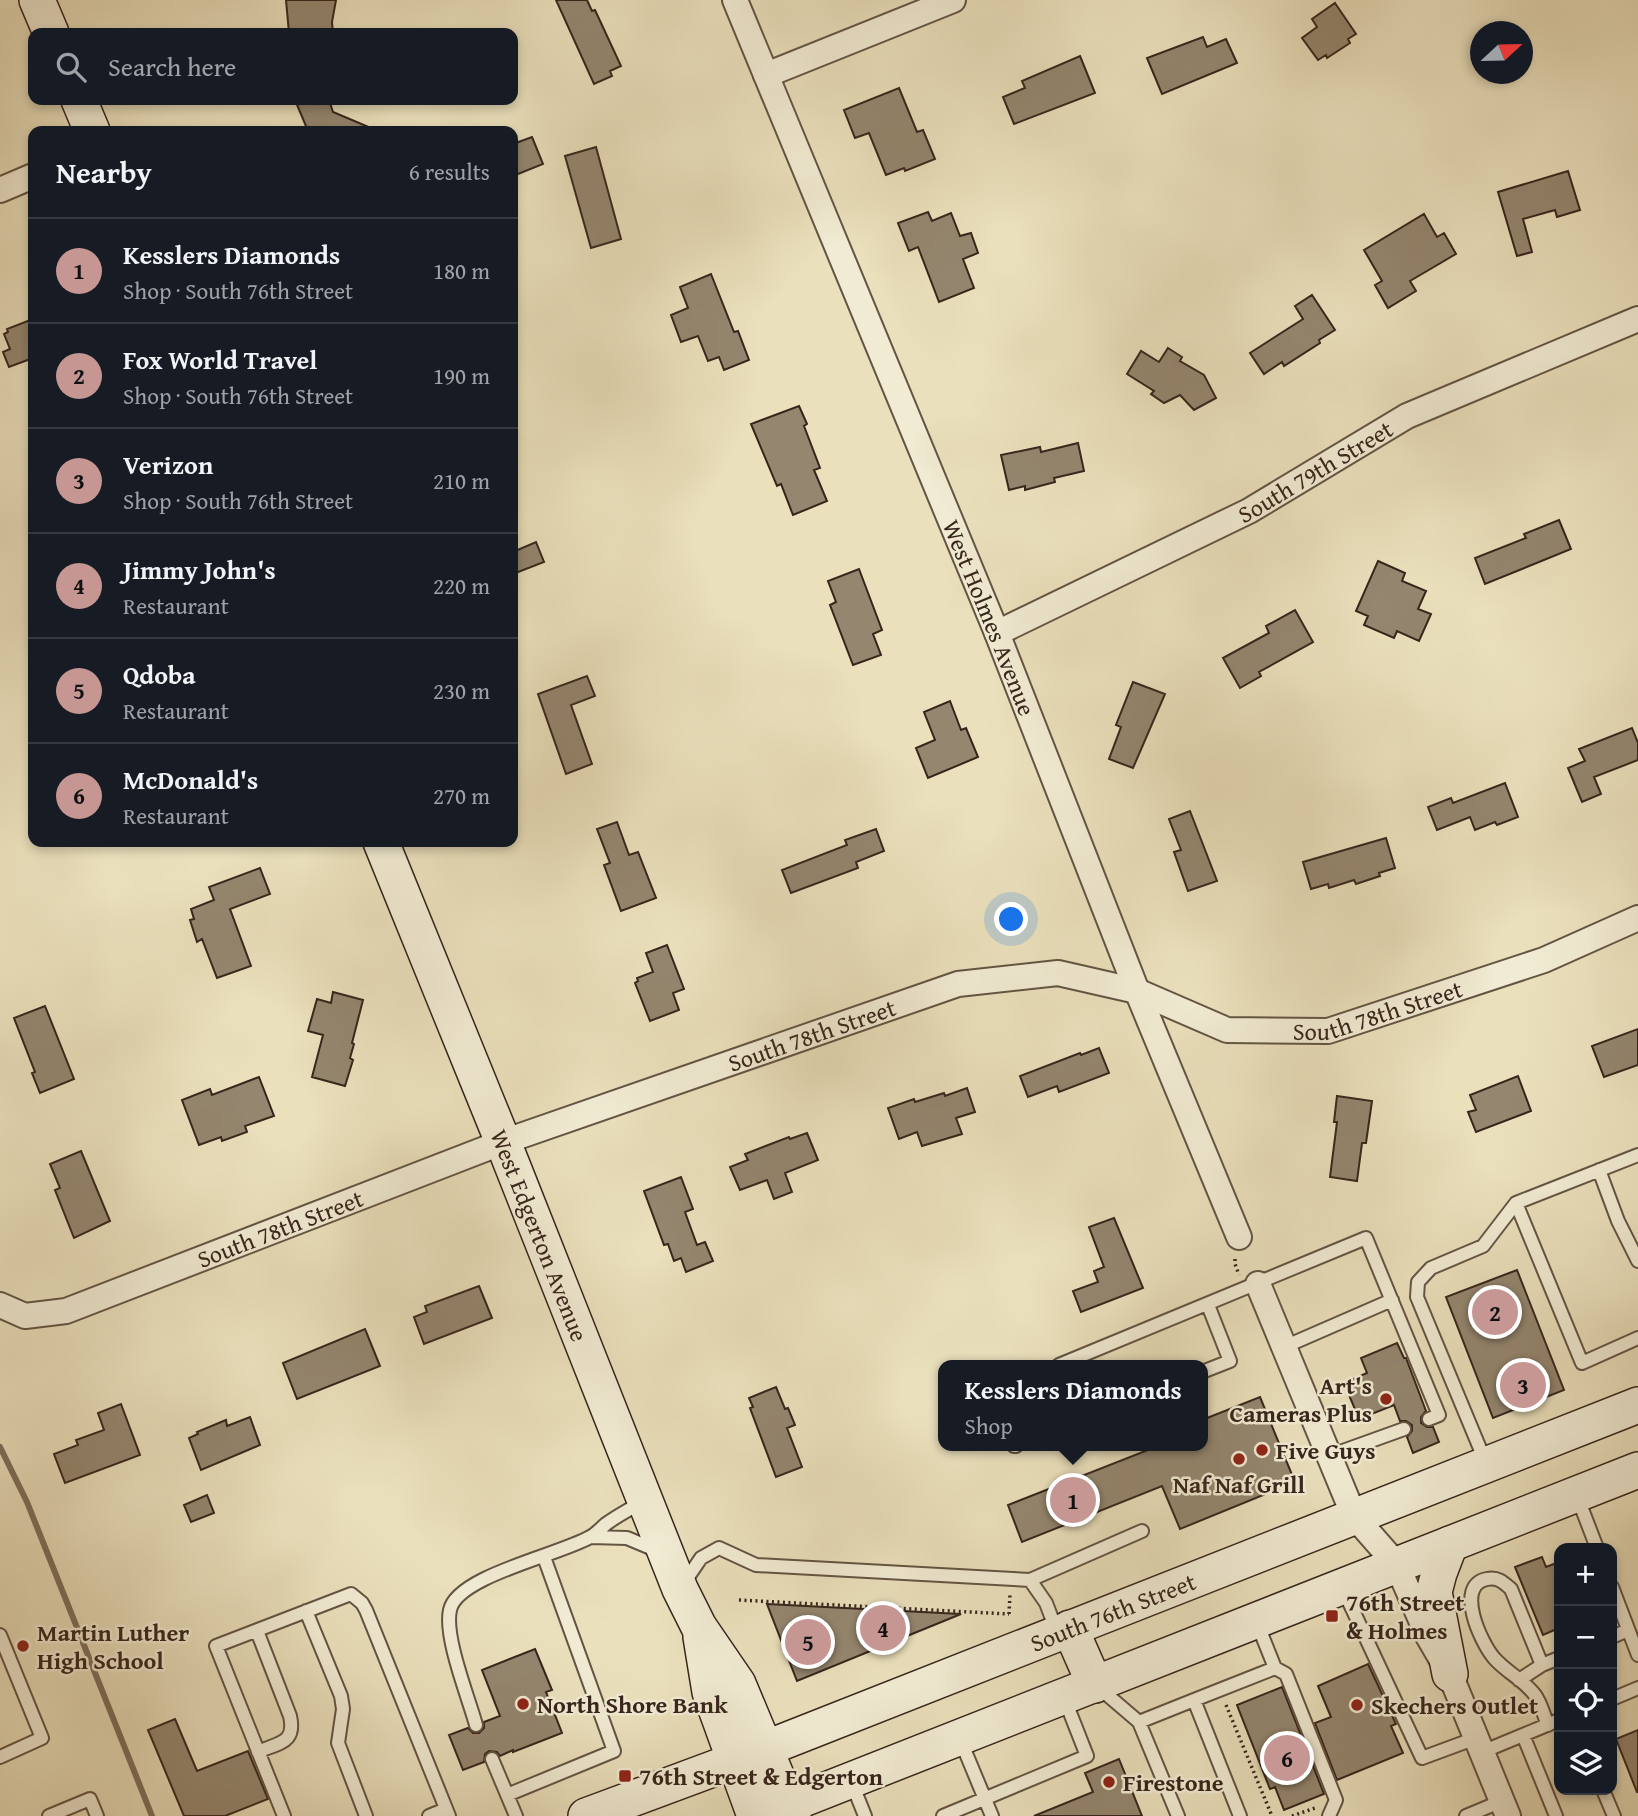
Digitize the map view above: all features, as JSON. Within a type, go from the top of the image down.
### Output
[{"type":"main road","points":[[37,0],[49,28]]},
{"type":"main road","points":[[81,105],[90,126]]},
{"type":"main road","name":"West Edgerton Avenue","points":[[383,847],[680,1590],[699,1627],[738,1684],[766,1748],[774,1813]]},
{"type":"main road","name":"South 76th Street","points":[[586,1816],[734,1761],[1638,1405]]},
{"type":"main road","points":[[774,1813],[1638,1470]]},
{"type":"main road","points":[[1450,1544],[1438,1573],[1434,1592],[1450,1674]]},
{"type":"main road","name":"West Edgerton Avenue","points":[[699,1627],[710,1692],[734,1761],[774,1813]]},
{"type":"main road","points":[[1064,1630],[1079,1691]]},
{"type":"street","name":"West Holmes Avenue","points":[[735,0],[997,633],[1137,991],[1239,1237]]},
{"type":"street","points":[[766,75],[953,0]]},
{"type":"street","points":[[0,190],[28,178]]},
{"type":"street","name":"South 79th Street","points":[[997,633],[1250,511],[1408,416],[1638,319]]},
{"type":"street","name":"South 78th Street","points":[[0,1305],[25,1316],[66,1311],[503,1142],[958,984],[1058,973],[1137,991],[1227,1030],[1328,1031],[1544,960],[1638,918]]},
{"type":"street","points":[[1252,1287],[1284,1347],[1354,1516],[1397,1565],[1428,1636],[1450,1674],[1505,1809]]},
{"type":"lane","points":[[1486,1464],[1417,1297],[1418,1282],[1431,1268],[1483,1246],[1516,1203],[1638,1155]]},
{"type":"lane","points":[[1598,1170],[1618,1221],[1638,1261]]},
{"type":"lane","points":[[1516,1203],[1582,1363],[1638,1338]]},
{"type":"lane","points":[[1071,1360],[1366,1238],[1439,1415],[1429,1419]]},
{"type":"lane","points":[[1284,1347],[1392,1300]]},
{"type":"lane","points":[[1208,1305],[1230,1361],[1208,1370]]},
{"type":"lane","points":[[1329,1456],[1404,1429]]},
{"type":"lane","points":[[1576,1495],[1595,1543]]},
{"type":"lane","points":[[476,1725],[449,1631],[450,1608],[459,1592],[486,1577],[591,1537],[644,1501]]},
{"type":"lane","points":[[680,1590],[701,1558],[719,1548],[756,1565],[1030,1580],[1142,1531]]},
{"type":"lane","points":[[591,1537],[627,1538],[666,1554]]},
{"type":"lane","points":[[507,1795],[614,1751],[544,1557]]},
{"type":"lane","points":[[1342,1587],[1422,1758],[1523,1735],[1553,1723],[1536,1695],[1494,1659],[1485,1646],[1470,1605],[1472,1591],[1479,1581],[1490,1578],[1501,1580],[1511,1589],[1542,1665]]},
{"type":"lane","points":[[1030,1580],[1064,1630]]},
{"type":"lane","points":[[284,1816],[216,1646],[351,1594],[362,1603],[447,1813],[429,1816]]},
{"type":"lane","points":[[1617,1600],[1638,1655]]},
{"type":"lane","points":[[306,1611],[341,1696],[343,1709],[338,1743],[366,1816]]},
{"type":"lane","points":[[1256,1621],[1275,1668],[1286,1674],[1336,1800],[1329,1816]]},
{"type":"lane","points":[[1617,1635],[1629,1630]]},
{"type":"lane","points":[[257,1631],[293,1729],[285,1740],[258,1752]]},
{"type":"lane","points":[[0,1635],[43,1738],[0,1757]]},
{"type":"lane","points":[[1519,1680],[1554,1660]]},
{"type":"lane","points":[[1139,1722],[1275,1668]]},
{"type":"lane","points":[[1617,1697],[1638,1688]]},
{"type":"lane","points":[[1079,1691],[1139,1722],[1178,1816]]},
{"type":"lane","points":[[943,1816],[1087,1756],[1079,1691]]},
{"type":"lane","points":[[1194,1700],[1240,1816]]},
{"type":"lane","points":[[1523,1735],[1556,1816]]},
{"type":"lane","points":[[960,1738],[992,1816]]},
{"type":"lane","points":[[492,1759],[516,1816]]},
{"type":"lane","points":[[851,1781],[865,1816]]},
{"type":"lane","points":[[1605,1795],[1614,1816]]},
{"type":"lane","points":[[50,1816],[90,1798],[97,1816]]},
{"type":"lane","points":[[1466,1816],[1505,1809]]},
{"type":"path","points":[[1239,1237],[1235,1264],[1252,1287]]},
{"type":"path","points":[[739,1600],[1009,1614],[1011,1579]]},
{"type":"path","points":[[1224,1700],[1272,1816]]},
{"type":"path","points":[[1292,1816],[1315,1807]]},
{"type":"building","points":[[286,0],[336,0],[333,28],[289,28]]},
{"type":"building","points":[[556,0],[587,0],[592,11],[595,10],[621,66],[610,71],[612,76],[594,84]]},
{"type":"building","points":[[1335,3],[1356,34],[1348,39],[1350,43],[1327,58],[1326,55],[1318,60],[1302,38],[1317,27],[1312,19]]},
{"type":"building","points":[[1203,37],[1207,47],[1226,39],[1237,63],[1162,94],[1147,58]]},
{"type":"building","points":[[1080,56],[1095,93],[1014,124],[1003,97],[1025,88],[1022,81]]},
{"type":"building","points":[[899,88],[917,132],[923,130],[935,159],[886,175],[869,133],[855,138],[844,110]]},
{"type":"building","points":[[297,105],[331,105],[333,112],[366,126],[306,126]]},
{"type":"building","points":[[532,137],[543,164],[518,174],[518,142]]},
{"type":"building","points":[[596,147],[621,239],[591,248],[565,156]]},
{"type":"building","points":[[1568,171],[1580,210],[1557,217],[1555,210],[1523,219],[1532,252],[1517,256],[1498,192]]},
{"type":"building","points":[[928,212],[932,221],[951,213],[960,236],[971,233],[978,253],[963,259],[974,288],[939,302],[918,247],[909,251],[898,223]]},
{"type":"building","points":[[1424,214],[1437,237],[1444,233],[1456,254],[1410,281],[1416,291],[1388,308],[1375,285],[1382,281],[1364,250]]},
{"type":"building","points":[[711,274],[734,332],[738,331],[749,360],[724,370],[719,357],[708,361],[698,336],[681,342],[671,315],[688,308],[680,287]]},
{"type":"building","points":[[1312,295],[1335,330],[1284,366],[1282,362],[1264,374],[1250,353],[1303,319],[1295,306]]},
{"type":"building","points":[[28,321],[28,360],[9,367],[3,352],[10,349],[4,334],[8,332],[7,329]]},
{"type":"building","points":[[1168,348],[1182,357],[1180,361],[1204,375],[1216,398],[1194,410],[1180,395],[1164,403],[1151,394],[1154,391],[1127,374],[1141,351],[1159,362]]},
{"type":"building","points":[[799,406],[820,468],[814,470],[827,501],[793,515],[781,484],[777,486],[751,424]]},
{"type":"building","points":[[1078,443],[1084,471],[1054,478],[1055,482],[1025,490],[1025,486],[1009,490],[1001,455],[1040,447],[1041,452]]},
{"type":"building","points":[[1559,520],[1571,549],[1485,584],[1475,558],[1526,538],[1524,534]]},
{"type":"building","points":[[536,542],[544,562],[518,572],[518,550]]},
{"type":"building","points":[[1378,561],[1405,573],[1402,581],[1426,591],[1418,609],[1431,614],[1419,641],[1397,631],[1394,638],[1364,625],[1368,616],[1356,611]]},
{"type":"building","points":[[859,569],[882,630],[873,634],[881,655],[853,665],[830,605],[836,602],[828,581]]},
{"type":"building","points":[[1295,610],[1313,642],[1259,672],[1261,676],[1240,688],[1223,658],[1269,633],[1266,626]]},
{"type":"building","points":[[587,676],[595,696],[571,705],[592,764],[566,774],[538,694]]},
{"type":"building","points":[[1133,682],[1165,694],[1133,768],[1109,759],[1121,727],[1116,725]]},
{"type":"building","points":[[950,701],[961,730],[966,728],[978,757],[928,778],[916,748],[935,740],[924,712]]},
{"type":"building","points":[[1632,728],[1638,743],[1638,760],[1594,777],[1601,794],[1582,802],[1568,768],[1585,761],[1579,749]]},
{"type":"building","points":[[1505,783],[1518,817],[1475,830],[1470,817],[1437,830],[1428,807],[1451,798],[1453,803]]},
{"type":"building","points":[[1190,811],[1217,881],[1188,891],[1174,852],[1181,850],[1169,819]]},
{"type":"building","points":[[617,822],[629,855],[638,852],[656,898],[621,911],[604,865],[610,863],[597,829]]},
{"type":"building","points":[[876,829],[884,851],[856,862],[858,868],[791,893],[782,870],[847,845],[845,840]]},
{"type":"building","points":[[1386,838],[1395,868],[1356,884],[1354,880],[1329,888],[1328,884],[1311,889],[1303,862]]},
{"type":"building","points":[[260,868],[270,894],[230,909],[251,966],[217,978],[202,939],[197,942],[190,920],[194,919],[191,909],[214,900],[209,887]]},
{"type":"building","points":[[667,945],[684,989],[673,993],[679,1010],[650,1021],[635,983],[637,978],[653,972],[646,953]]},
{"type":"building","points":[[333,992],[363,1000],[352,1043],[354,1044],[350,1058],[353,1060],[345,1086],[312,1077],[323,1035],[308,1031],[317,999],[331,1003]]},
{"type":"building","points":[[45,1006],[74,1079],[40,1093],[32,1073],[35,1072],[14,1018]]},
{"type":"building","points":[[1638,1029],[1638,1065],[1604,1077],[1592,1046]]},
{"type":"building","points":[[1099,1048],[1109,1073],[1059,1092],[1057,1086],[1028,1097],[1020,1076]]},
{"type":"building","points":[[1518,1076],[1531,1111],[1476,1132],[1468,1112],[1476,1110],[1470,1095]]},
{"type":"building","points":[[259,1077],[274,1116],[245,1126],[247,1132],[222,1141],[221,1137],[199,1145],[182,1100],[210,1089],[212,1095]]},
{"type":"building","points":[[967,1088],[975,1112],[956,1118],[962,1134],[922,1146],[917,1132],[899,1139],[888,1108],[914,1099],[915,1102],[944,1093],[945,1096]]},
{"type":"building","points":[[1337,1096],[1372,1101],[1357,1181],[1330,1177],[1337,1122],[1334,1122]]},
{"type":"building","points":[[807,1133],[818,1160],[785,1173],[792,1192],[774,1199],[767,1180],[740,1190],[730,1167],[748,1160],[745,1154]]},
{"type":"building","points":[[81,1151],[110,1221],[74,1238],[55,1190],[60,1188],[50,1164]]},
{"type":"building","points":[[681,1177],[693,1209],[685,1212],[697,1245],[705,1242],[713,1261],[686,1272],[681,1258],[674,1261],[668,1244],[664,1245],[644,1191]]},
{"type":"building","points":[[1114,1218],[1143,1288],[1081,1312],[1073,1291],[1098,1282],[1094,1271],[1104,1267],[1089,1227]]},
{"type":"building","points":[[1517,1270],[1564,1390],[1493,1418],[1446,1297]]},
{"type":"building","points":[[479,1286],[492,1318],[424,1344],[414,1317],[427,1312],[425,1306]]},
{"type":"building","points":[[365,1329],[380,1366],[297,1399],[283,1363]]},
{"type":"building","name":"Art's Cameras Plus","points":[[1397,1343],[1406,1358],[1426,1411],[1421,1417],[1421,1423],[1433,1427],[1439,1442],[1413,1453],[1407,1437],[1412,1431],[1412,1425],[1400,1421],[1394,1405],[1359,1419],[1344,1383],[1367,1373],[1361,1358]]},
{"type":"building","points":[[776,1387],[795,1425],[787,1428],[802,1467],[776,1477],[750,1408],[753,1407],[749,1398]]},
{"type":"building","points":[[1260,1397],[1295,1482],[1180,1529],[1162,1486],[1022,1542],[1008,1505],[1145,1451],[1208,1451],[1208,1418]]},
{"type":"building","points":[[121,1404],[140,1455],[65,1483],[54,1454],[78,1445],[76,1440],[104,1430],[98,1413]]},
{"type":"building","points":[[250,1417],[260,1445],[201,1470],[189,1438],[226,1420],[227,1426]]},
{"type":"building","points":[[207,1495],[214,1513],[191,1522],[184,1505]]},
{"type":"building","points":[[1542,1557],[1546,1567],[1554,1564],[1554,1630],[1543,1635],[1515,1567]]},
{"type":"building","points":[[767,1604],[961,1614],[797,1681]]},
{"type":"building","name":"North Shore Bank","points":[[535,1649],[552,1690],[546,1692],[562,1733],[500,1756],[497,1752],[489,1751],[485,1754],[484,1762],[463,1770],[449,1735],[468,1728],[473,1733],[479,1733],[484,1728],[484,1722],[500,1716],[482,1670]]},
{"type":"building","name":"Skechers Outlet","points":[[1368,1664],[1396,1724],[1391,1726],[1403,1753],[1337,1780],[1315,1723],[1331,1717],[1318,1686]]},
{"type":"building","points":[[1282,1687],[1324,1794],[1284,1810],[1275,1787],[1270,1789],[1237,1705]]},
{"type":"building","points":[[175,1719],[197,1771],[248,1751],[268,1799],[225,1816],[184,1816],[148,1730]]},
{"type":"building","points":[[1638,1730],[1638,1792],[1617,1742],[1617,1739]]},
{"type":"building","name":"Firestone","points":[[1119,1759],[1142,1816],[1034,1816],[1093,1792],[1085,1773]]},
{"type":"waterway","points":[[0,1447],[27,1502],[152,1816]]},
{"type":"place","name":"Fox World Travel","points":[[1495,1312]]},
{"type":"place","name":"Verizon","points":[[1523,1385]]},
{"type":"place","name":"Art's Cameras Plus","points":[[1386,1399]]},
{"type":"place","name":"Five Guys","points":[[1262,1450]]},
{"type":"place","name":"Naf Naf Grill","points":[[1239,1459]]},
{"type":"place","name":"Kesslers Diamonds","points":[[1073,1500]]},
{"type":"place","name":"76th Street & Holmes","points":[[1332,1616]]},
{"type":"place","name":"Jimmy John's","points":[[883,1628]]},
{"type":"place","name":"Qdoba","points":[[808,1642]]},
{"type":"place","name":"Martin Luther High School","points":[[23,1646]]},
{"type":"place","name":"North Shore Bank","points":[[523,1704]]},
{"type":"place","name":"Skechers Outlet","points":[[1357,1705]]},
{"type":"place","name":"McDonald's","points":[[1287,1758]]},
{"type":"place","name":"76th Street & Edgerton","points":[[625,1776]]},
{"type":"place","name":"Firestone","points":[[1109,1782]]}]
